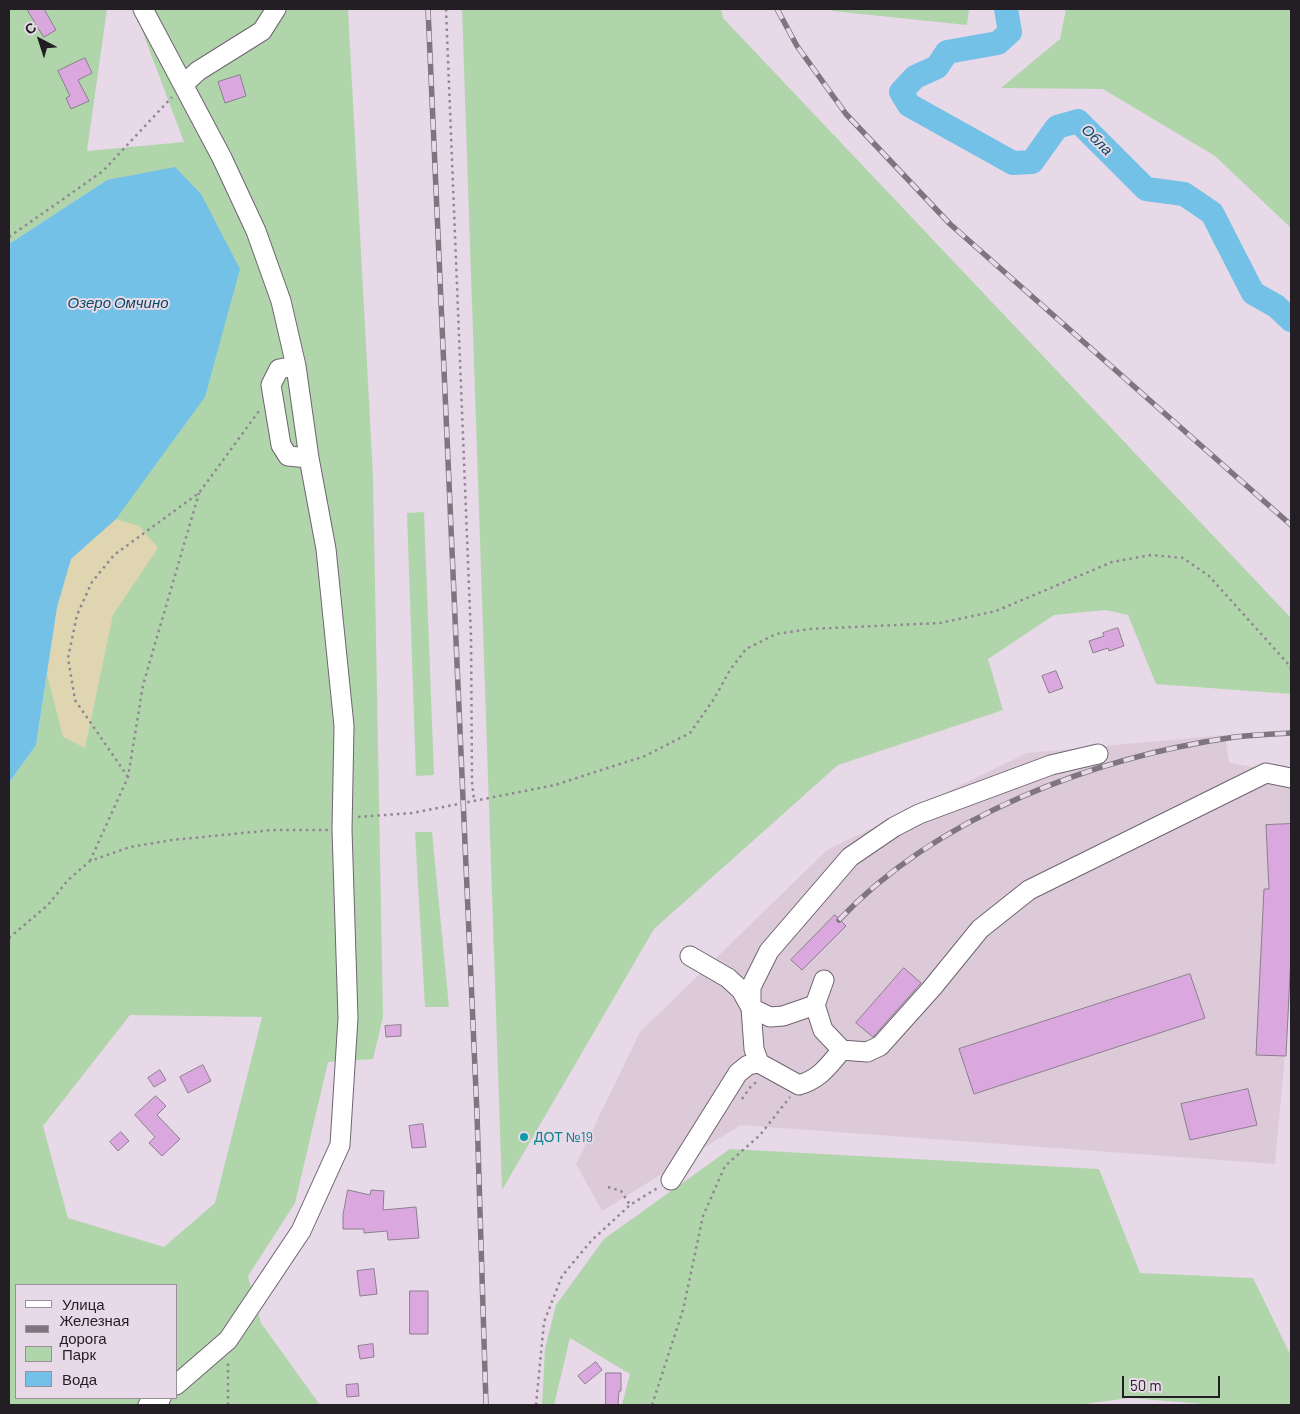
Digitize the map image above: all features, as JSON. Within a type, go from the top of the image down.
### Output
[{"type":"street","points":[[143,9],[222,158],[256,231],[281,301],[296,366],[309,458],[326,549],[344,726],[342,824],[348,1018],[340,1145],[300,1231],[228,1340],[178,1384]]},
{"type":"street","points":[[184,84],[198,71],[262,31],[276,9]]},
{"type":"street","points":[[296,366],[278,369],[270,385],[281,445],[288,456],[309,458]]},
{"type":"street","points":[[759,1063],[754,1048],[751,987],[769,951],[850,857],[894,827],[919,814],[1051,765],[1098,754]]},
{"type":"street","points":[[824,980],[815,1005],[823,1030],[842,1050],[867,1052],[880,1046],[932,988],[980,929],[1029,890],[1266,773],[1291,778]]},
{"type":"street","points":[[690,956],[728,978],[741,990],[752,1008],[770,1017],[783,1016],[815,1005]]},
{"type":"street","points":[[671,1180],[728,1087],[738,1073],[748,1065],[759,1063],[799,1085],[820,1076],[842,1050]]},
{"type":"street","points":[[148,1405],[159,1399]]},
{"type":"path","points":[[446,9],[471,637],[472,782],[474,800]]},
{"type":"path","points":[[9,237],[103,171],[184,84]]},
{"type":"path","points":[[128,777],[75,700],[68,658],[77,615],[92,582],[114,555],[199,493],[272,392]]},
{"type":"path","points":[[90,861],[128,777],[143,685],[199,493]]},
{"type":"path","points":[[9,938],[48,905],[68,880],[90,861],[130,847],[172,840],[342,824],[412,813],[555,785],[645,756],[690,733],[714,699],[730,670],[746,649],[776,634],[810,629],[940,623],[996,610],[1112,562],[1151,555],[1184,558],[1208,576],[1291,667]]},
{"type":"path","points":[[738,1104],[751,1086],[761,1079],[778,1073]]},
{"type":"path","points":[[652,1405],[684,1310],[703,1216],[725,1166],[760,1135],[799,1085]]},
{"type":"path","points":[[536,1405],[544,1322],[562,1276],[591,1241],[630,1205],[671,1180]]},
{"type":"path","points":[[608,1187],[622,1192],[630,1205]]},
{"type":"path","points":[[228,1340],[228,1405]]},
{"type":"shaded area","points":[[1225,735],[1229,763],[1291,773],[1291,989],[1275,1164],[741,1125],[602,1211],[576,1164],[640,1032],[827,850],[1027,753]]},
{"type":"green space","points":[[9,9],[107,9],[87,151],[184,142],[134,9],[348,9],[373,476],[383,1017],[373,1059],[328,1062],[295,1203],[248,1276],[261,1323],[320,1405],[9,1405],[9,783],[36,745],[57,607],[71,558],[107,180],[9,244]],"holes":[[[130,1015],[262,1017],[215,1203],[164,1247],[68,1218],[43,1126]]]},
{"type":"green space","points":[[462,9],[721,9],[723,18],[1291,618],[1291,694],[1156,684],[1128,615],[1106,610],[1054,615],[988,659],[1003,710],[838,765],[654,929],[502,1190]]},
{"type":"green space","points":[[832,9],[969,9],[967,25],[832,11]]},
{"type":"green space","points":[[1066,9],[1291,9],[1291,228],[1215,156],[1103,89],[1001,88],[1060,39]]},
{"type":"green space","points":[[424,512],[434,775],[416,776],[407,513]]},
{"type":"green space","points":[[415,832],[432,832],[449,1007],[425,1007]]},
{"type":"green space","points":[[730,1149],[1099,1169],[1140,1273],[1253,1278],[1291,1356],[1291,1405],[1217,1405],[1129,1398],[1077,1405],[622,1405],[630,1374],[570,1338],[554,1405],[542,1405],[545,1349],[556,1305],[604,1239]]},
{"type":"sand","points":[[116,519],[139,526],[158,548],[113,615],[85,748],[63,737],[47,674],[56,613],[71,558]]},
{"type":"water","name":"Озеро Омчино","points":[[175,167],[201,194],[240,269],[205,397],[116,519],[71,559],[57,607],[36,745],[9,783],[9,244],[107,180]]},
{"type":"building","points":[[27,9],[44,9],[56,30],[44,37]]},
{"type":"building","points":[[85,58],[92,73],[78,80],[89,101],[71,109],[66,98],[70,96],[58,71]]},
{"type":"building","points":[[240,75],[246,96],[225,103],[218,82]]},
{"type":"building","points":[[1118,628],[1124,646],[1109,651],[1108,648],[1093,653],[1089,641],[1104,636],[1103,633]]},
{"type":"building","points":[[1056,671],[1063,688],[1049,693],[1042,676]]},
{"type":"building","points":[[1291,824],[1291,954],[1286,1056],[1256,1055],[1264,889],[1269,889],[1266,825]]},
{"type":"building","points":[[835,915],[846,926],[802,970],[791,960]]},
{"type":"building","points":[[904,968],[921,983],[873,1037],[856,1023]]},
{"type":"building","points":[[1190,974],[1205,1018],[974,1094],[959,1049]]},
{"type":"building","points":[[401,1025],[401,1036],[386,1037],[385,1026]]},
{"type":"building","points":[[203,1065],[211,1081],[188,1093],[180,1077]]},
{"type":"building","points":[[160,1070],[166,1080],[154,1087],[148,1078]]},
{"type":"building","points":[[1248,1089],[1257,1125],[1190,1140],[1181,1104]]},
{"type":"building","points":[[156,1096],[166,1106],[157,1115],[180,1139],[162,1156],[149,1143],[155,1137],[135,1115]]},
{"type":"building","points":[[423,1124],[426,1147],[412,1148],[409,1126]]},
{"type":"building","points":[[121,1132],[129,1141],[118,1151],[110,1142]]},
{"type":"building","points":[[348,1190],[370,1195],[371,1190],[384,1191],[383,1210],[416,1207],[419,1238],[388,1240],[387,1231],[364,1233],[364,1229],[343,1229],[343,1215]]},
{"type":"building","points":[[374,1269],[377,1294],[360,1296],[357,1271]]},
{"type":"building","points":[[410,1291],[428,1291],[428,1334],[410,1334]]},
{"type":"building","points":[[373,1344],[374,1357],[360,1359],[358,1346]]},
{"type":"building","points":[[596,1362],[602,1370],[585,1384],[578,1376]]},
{"type":"building","points":[[606,1373],[621,1373],[621,1391],[619,1391],[618,1405],[606,1405]]},
{"type":"building","points":[[358,1384],[359,1396],[347,1397],[346,1385]]},
{"type":"waterway","name":"Обла","points":[[1006,9],[1010,32],[998,43],[947,52],[937,67],[915,77],[901,92],[909,105],[1013,163],[1032,162],[1057,127],[1078,121],[1146,189],[1184,194],[1212,213],[1253,293],[1276,306],[1291,320]]},
{"type":"railway","points":[[428,9],[477,1114],[486,1405]]},
{"type":"railway","points":[[777,9],[797,46],[846,114],[950,224],[1291,525]]},
{"type":"railway","points":[[839,920],[878,883],[923,850],[970,822],[1021,797],[1074,776],[1128,759],[1182,746],[1235,737],[1291,733]]},
{"type":"place","name":"ДОТ №19","points":[[524,1137]]}]
